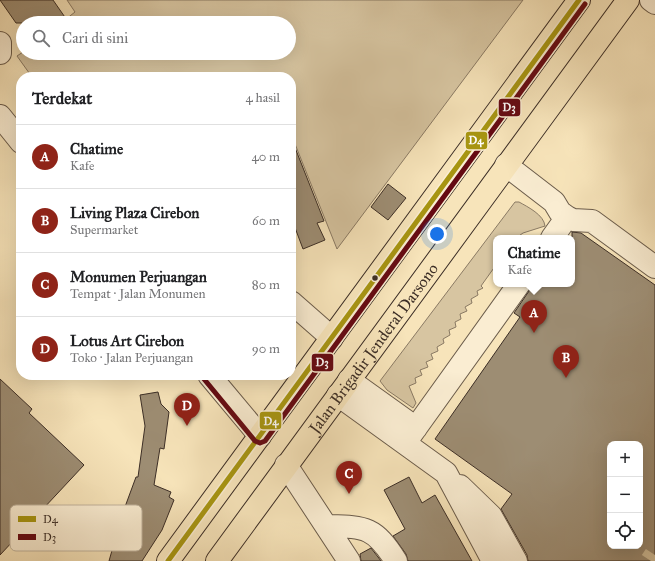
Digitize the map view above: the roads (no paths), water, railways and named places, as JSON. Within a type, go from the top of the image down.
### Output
[{"type":"highway","points":[[168,561],[578,0]]},
{"type":"highway","name":"Jalan Brigadir Jenderal Darsono","points":[[217,561],[628,0]]},
{"type":"street","points":[[651,0],[655,3]]},
{"type":"street","points":[[0,43],[0,53]]},
{"type":"street","points":[[0,116],[16,136]]},
{"type":"street","points":[[503,169],[554,202],[564,215],[573,220],[592,221],[655,267]]},
{"type":"street","points":[[554,235],[564,215]]},
{"type":"street","points":[[410,436],[517,287]]},
{"type":"street","points":[[296,306],[332,338]]},
{"type":"street","points":[[214,380],[260,436]]},
{"type":"street","points":[[343,387],[357,409],[410,436]]},
{"type":"street","points":[[343,387],[410,436],[491,516],[516,561]]},
{"type":"street","points":[[286,465],[349,561]]},
{"type":"street","points":[[446,473],[493,561]]},
{"type":"street","points":[[326,526],[359,527],[367,530],[382,540],[396,561]]},
{"type":"tunnel","points":[[651,561],[655,555]]},
{"type":"place","name":"Chatime","points":[[534,333]]},
{"type":"place","name":"Living Plaza Cirebon","points":[[566,378]]},
{"type":"place","name":"Lotus Art Cirebon","points":[[187,426]]},
{"type":"place","name":"Monumen Perjuangan","points":[[349,494]]}]
